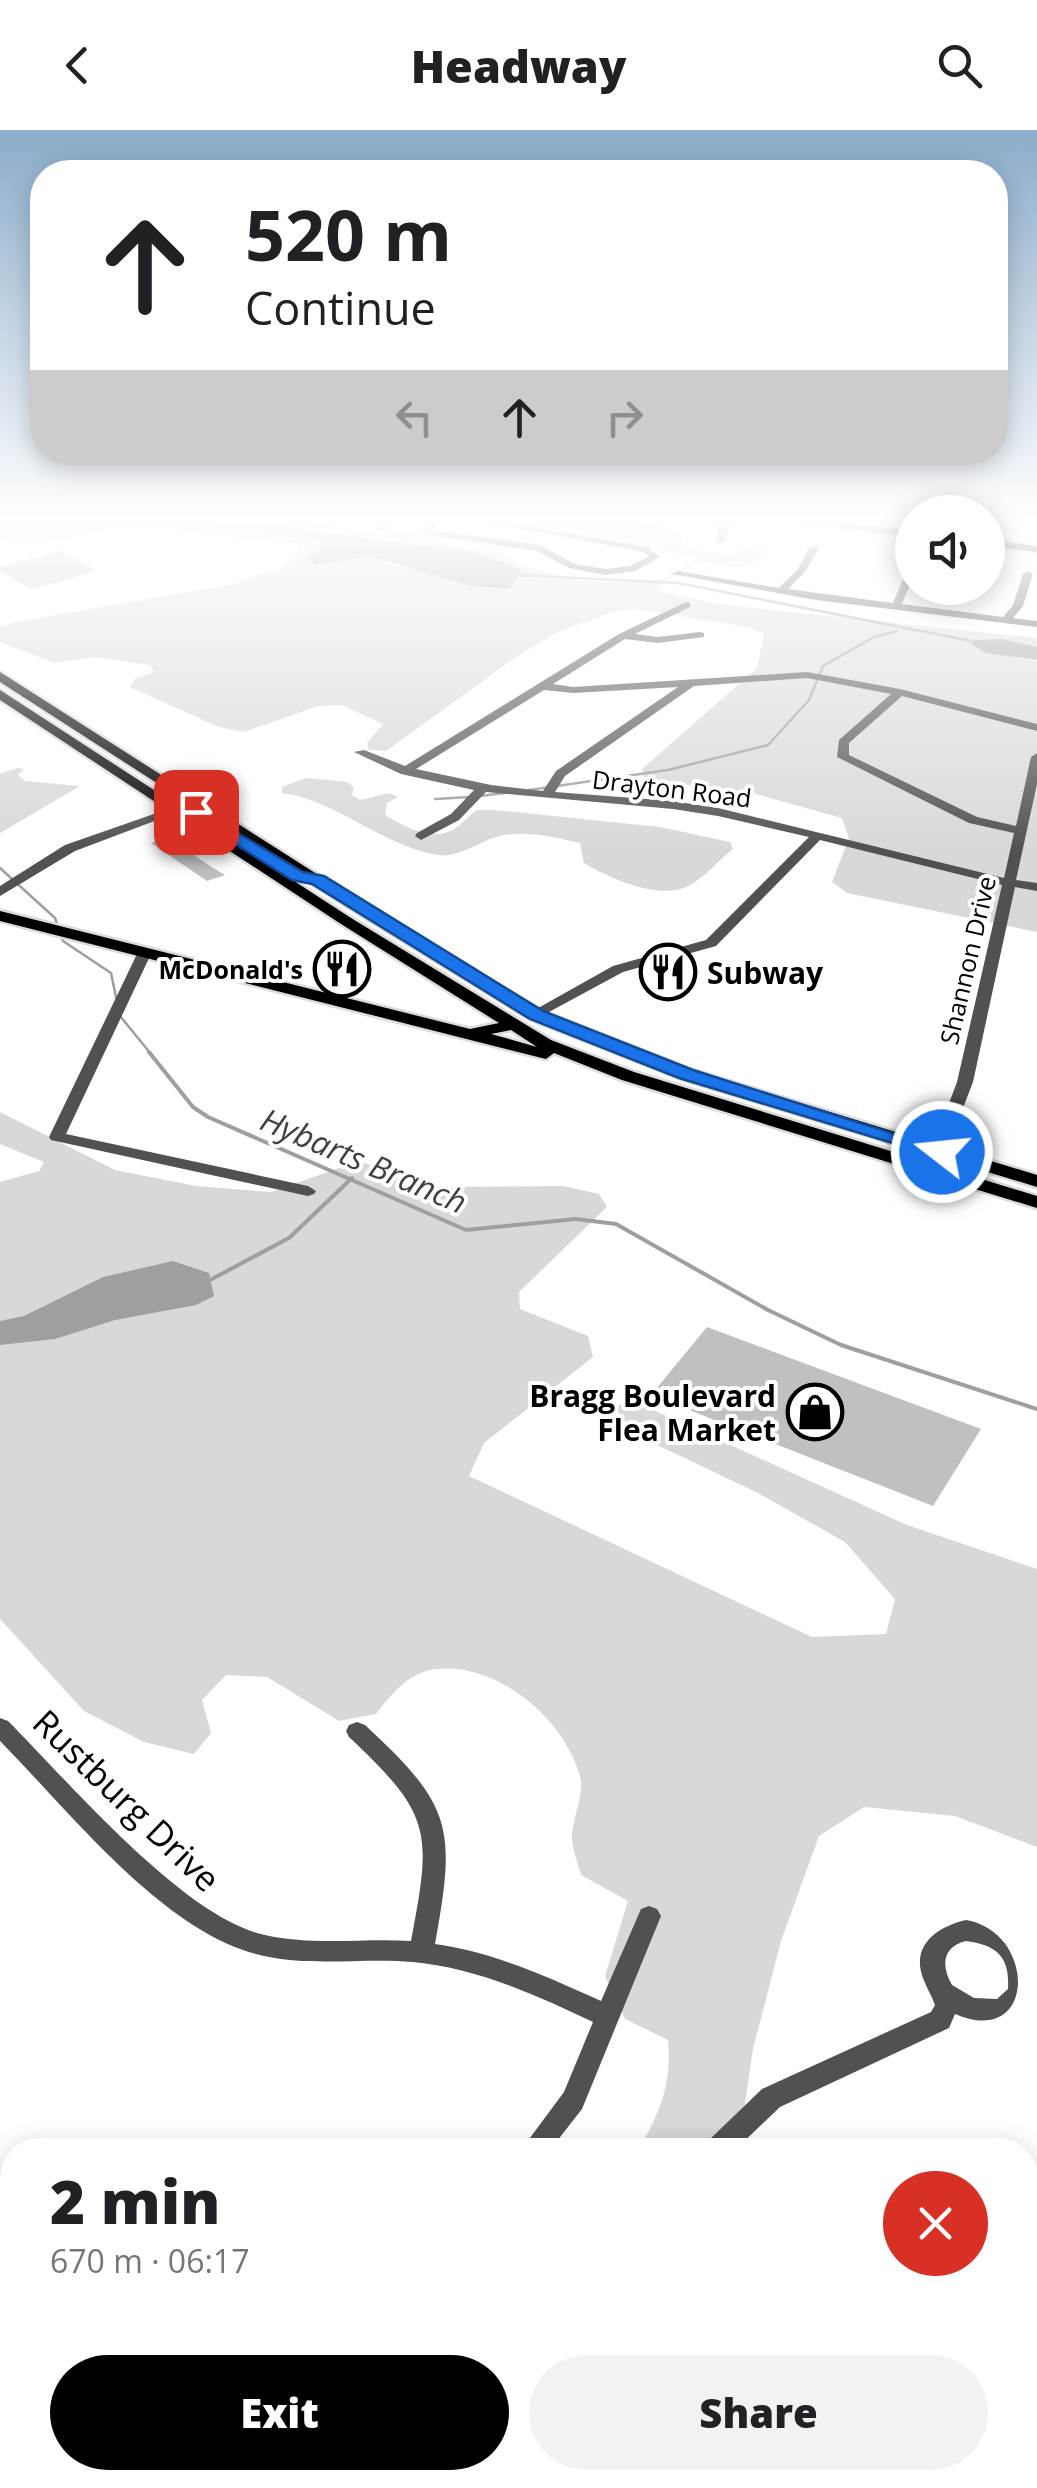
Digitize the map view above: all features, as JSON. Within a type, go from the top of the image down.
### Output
[{"type":"main road","points":[[0,676],[536,1015],[598,1043],[748,1094],[1037,1181]]},
{"type":"main road","points":[[0,694],[511,1026],[628,1076]]},
{"type":"main road","points":[[59,734],[75,736],[125,768],[144,770]]},
{"type":"main road","points":[[175,811],[196,812],[298,876],[318,880]]},
{"type":"main road","points":[[0,916],[628,1076],[1037,1202]]},
{"type":"main road","points":[[470,1034],[511,1026],[536,1015]]},
{"type":"main road","points":[[511,1026],[554,1035],[619,1062],[748,1094]]},
{"type":"street","points":[[405,771],[633,631]]},
{"type":"street","points":[[623,636],[658,640],[700,635]]},
{"type":"street","points":[[542,686],[567,690],[808,675],[900,692],[1037,728]]},
{"type":"street","points":[[547,796],[560,774],[692,682]]},
{"type":"street","points":[[900,692],[843,742],[842,756],[973,820],[1022,831]]},
{"type":"street","name":"Drayton Road","points":[[360,752],[405,771],[482,790],[701,810],[1037,887]]},
{"type":"street","name":"Shannon Drive","points":[[932,1170],[942,1152],[966,1077],[1037,757]]},
{"type":"street","points":[[421,836],[454,817],[482,790]]},
{"type":"street","points":[[0,892],[70,848],[175,811]]},
{"type":"street","points":[[536,1015],[618,968],[711,943],[817,836]]},
{"type":"street","points":[[144,954],[57,1137],[308,1191]]},
{"type":"street","name":"Rustburg Drive","points":[[0,1727],[174,1897],[206,1923],[268,1947],[421,1952],[488,1965],[610,2018]]},
{"type":"street","points":[[357,1731],[412,1782],[436,1832],[436,1870],[421,1952]]},
{"type":"street","points":[[543,2138],[572,2100],[610,2018],[649,1916]]},
{"type":"street","points":[[965,1930],[993,1936],[1016,1953],[1029,1997],[990,2012],[974,2010],[945,1994],[936,1982],[933,1954],[951,1934],[965,1930]]},
{"type":"street","points":[[729,2138],[771,2098],[940,2020],[946,2005],[945,1994]]},
{"type":"shaded area","points":[[0,631],[561,631],[519,655],[386,751],[369,750],[367,743],[383,724],[342,705],[318,706],[244,732],[219,727],[130,687],[135,679],[154,672],[150,665],[94,657],[55,663],[0,642]]},
{"type":"shaded area","points":[[757,631],[971,631],[1037,638],[1037,647],[996,654],[1037,661],[1037,932],[847,893],[832,882],[849,838],[842,818],[749,792],[645,780],[642,769],[757,668],[764,634]]},
{"type":"shaded area","points":[[1002,639],[1037,647],[1037,660],[986,653],[971,644],[974,640]]},
{"type":"shaded area","points":[[24,769],[18,775],[25,781],[80,786],[0,833],[0,774]]},
{"type":"shaded area","points":[[306,778],[348,782],[354,788],[352,795],[360,800],[390,793],[398,797],[387,803],[385,815],[430,834],[448,832],[477,810],[495,810],[660,827],[730,842],[733,849],[696,882],[665,891],[635,886],[607,875],[584,863],[580,843],[549,836],[506,835],[460,852],[438,855],[398,842],[321,804],[282,793],[282,787]]},
{"type":"shaded area","points":[[0,1112],[115,1170],[196,1186],[271,1192],[359,1161],[436,1187],[563,1186],[599,1194],[607,1207],[519,1292],[520,1309],[588,1336],[593,1357],[484,1443],[469,1476],[812,1637],[886,1634],[895,1599],[845,1542],[758,1493],[632,1433],[614,1405],[642,1405],[907,1525],[1037,1569],[1037,1847],[955,1816],[864,1807],[819,1836],[781,1941],[753,2049],[740,2138],[645,2138],[663,2097],[668,2040],[625,2019],[605,1976],[628,1901],[581,1875],[572,1837],[580,1776],[559,1734],[525,1699],[482,1675],[436,1669],[409,1680],[376,1714],[339,1721],[267,1677],[226,1675],[202,1700],[211,1733],[194,1754],[144,1742],[84,1711],[0,1619],[0,1182],[39,1171],[44,1162],[0,1144]]},
{"type":"shaded area","points":[[173,1261],[209,1273],[214,1296],[196,1305],[115,1320],[55,1339],[0,1345],[0,1321],[24,1316],[103,1277]]},
{"type":"building","points":[[167,837],[225,875],[207,881],[151,843]]},
{"type":"building","name":"Bragg Boulevard Flea Market","points":[[707,1327],[981,1429],[933,1506],[651,1395]]},
{"type":"waterway","points":[[529,790],[668,770],[768,745],[809,700],[823,666],[874,637],[897,631]]},
{"type":"waterway","points":[[921,631],[971,641]]},
{"type":"waterway","points":[[480,796],[505,793]]},
{"type":"waterway","points":[[435,799],[470,797]]},
{"type":"waterway","name":"Hybarts Branch","points":[[0,868],[55,918],[63,941],[111,973],[117,1002]]},
{"type":"waterway","name":"Hybarts Branch","points":[[120,1016],[151,1054]]},
{"type":"waterway","name":"Hybarts Branch","points":[[149,1052],[193,1107],[208,1117],[351,1179]]},
{"type":"waterway","points":[[212,1279],[289,1238],[351,1179]]},
{"type":"waterway","name":"Hybarts Branch","points":[[351,1179],[466,1230],[576,1219],[616,1224],[768,1310],[841,1345],[1037,1409]]},
{"type":"place","name":"McDonald's","points":[[342,969]]},
{"type":"place","name":"Subway","points":[[668,972]]},
{"type":"place","name":"Bragg Boulevard Flea Market","points":[[815,1412]]},
{"type":"route","points":[[196,812],[298,876],[318,880],[536,1015],[598,1043],[686,1074],[942,1152]]}]
